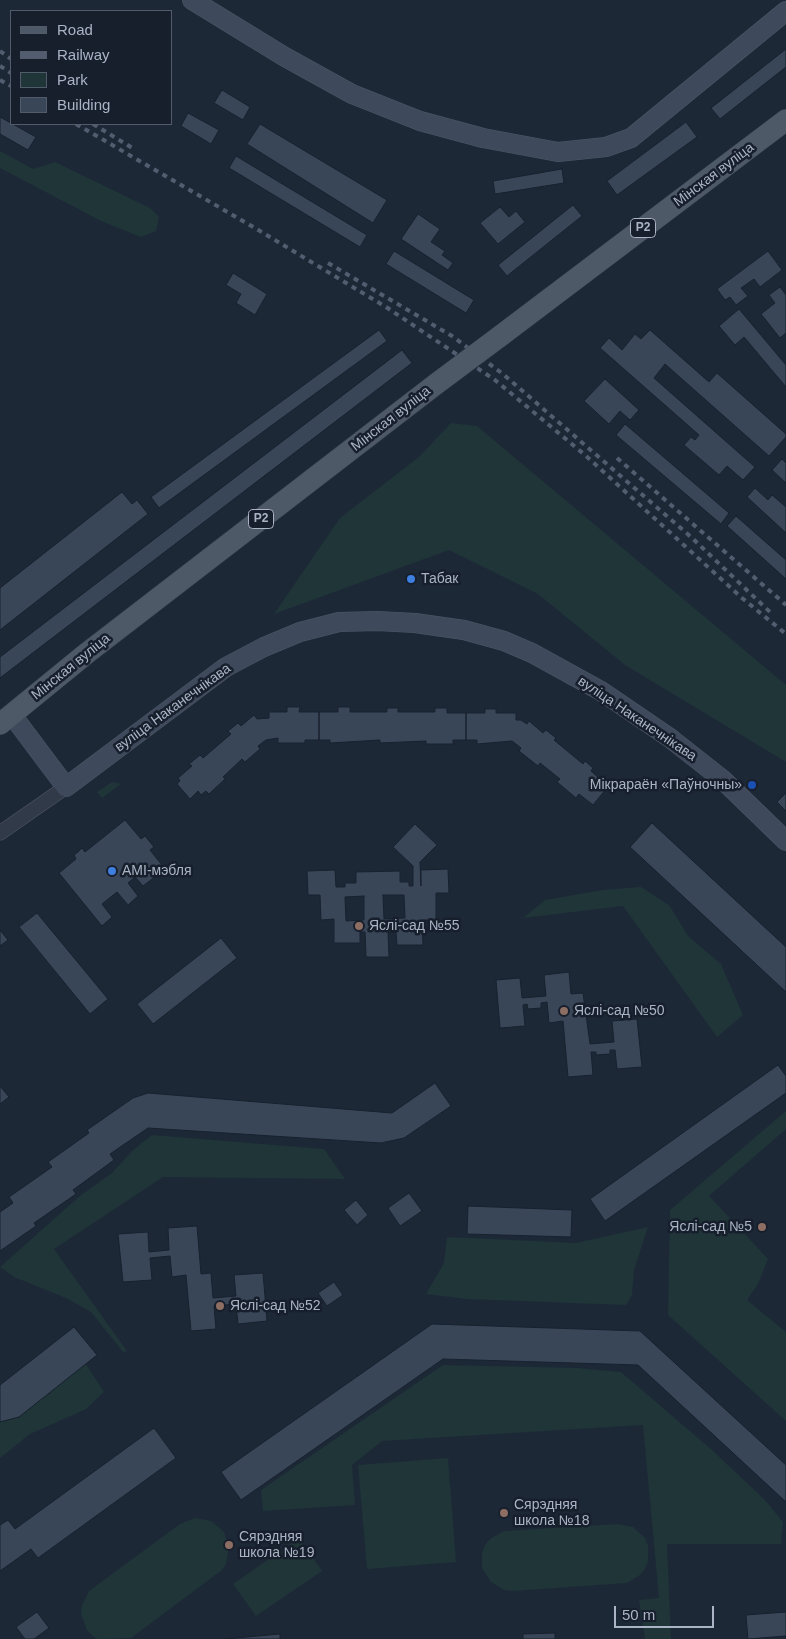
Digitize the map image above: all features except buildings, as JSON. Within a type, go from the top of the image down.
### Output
[{"type":"main road","points":[[192,0],[284,57],[352,94],[420,121],[482,138],[558,152],[606,147],[631,138],[786,11]]},
{"type":"main road","name":"Мінская вуліца","points":[[6,720],[86,653],[436,384],[786,120]]},
{"type":"main road","name":"вуліца Наканечнікава","points":[[66,787],[226,667],[264,647],[300,632],[339,622],[415,623],[464,630],[504,641],[532,653],[601,691],[670,738],[722,779],[786,841]]},
{"type":"main road","points":[[6,720],[66,787]]},
{"type":"street","name":"вуліца Наканечнікава","points":[[0,834],[66,787]]},
{"type":"green space","points":[[0,151],[33,169],[55,162],[150,208],[159,217],[156,231],[141,237],[101,221],[0,168]]},
{"type":"green space","points":[[451,423],[477,426],[786,685],[786,762],[625,665],[538,594],[449,550],[274,614],[340,518],[420,456]]},
{"type":"green space","points":[[112,782],[121,784],[102,798],[97,792]]},
{"type":"green space","points":[[641,887],[669,905],[688,936],[721,964],[743,1015],[717,1037],[623,906],[523,918],[545,900],[603,890]]},
{"type":"green space","points":[[786,1111],[786,1129],[709,1196],[768,1259],[758,1284],[747,1300],[786,1332],[786,1421],[668,1315],[670,1210]]},
{"type":"green space","points":[[152,1135],[324,1149],[345,1179],[163,1177],[54,1249],[127,1351],[123,1352],[91,1312],[66,1298],[14,1277],[0,1267],[81,1195],[112,1173],[132,1151]]},
{"type":"green space","points":[[648,1227],[634,1270],[632,1295],[626,1305],[467,1299],[426,1294],[444,1263],[447,1237],[576,1243]]},
{"type":"green space","points":[[86,1364],[104,1392],[86,1409],[30,1434],[0,1458],[0,1422],[19,1417]]},
{"type":"green space","points":[[443,1365],[576,1368],[621,1372],[712,1450],[765,1500],[783,1522],[781,1544],[667,1544],[671,1639],[645,1639],[639,1600],[659,1598],[643,1425],[382,1441],[352,1465],[355,1505],[263,1511],[261,1490]]},
{"type":"green space","points":[[448,1458],[456,1562],[367,1569],[358,1465]]},
{"type":"green space","points":[[195,1518],[211,1521],[224,1532],[229,1547],[226,1564],[222,1570],[131,1638],[97,1639],[93,1636],[87,1630],[81,1614],[82,1606],[89,1591],[180,1524]]},
{"type":"green space","points":[[618,1524],[633,1527],[645,1538],[648,1546],[648,1561],[645,1569],[640,1575],[627,1583],[512,1591],[504,1590],[491,1582],[482,1568],[482,1553],[485,1545],[490,1539],[504,1531]]},
{"type":"green space","points":[[299,1538],[322,1571],[256,1616],[233,1584]]},
{"type":"railway","points":[[0,51],[10,58]]},
{"type":"railway","points":[[0,66],[10,72]]},
{"type":"railway","points":[[0,80],[10,85]]},
{"type":"railway","points":[[78,125],[386,307],[495,380],[585,455],[742,598],[786,634]]},
{"type":"railway","points":[[95,125],[134,149]]},
{"type":"railway","points":[[328,263],[452,336],[503,374],[691,537],[771,613]]},
{"type":"railway","points":[[617,458],[786,605]]},
{"type":"place","name":"Табак","points":[[411,579]]},
{"type":"place","name":"Мікрараён «Паўночны»","points":[[752,785]]},
{"type":"place","name":"AMI-мэбля","points":[[112,871]]},
{"type":"place","name":"Яслі-сад №55","points":[[359,926]]},
{"type":"place","name":"Яслі-сад №50","points":[[564,1011]]},
{"type":"place","name":"Яслі-сад №5","points":[[762,1227]]},
{"type":"place","name":"Яслі-сад №52","points":[[220,1306]]},
{"type":"place","name":"Сярэдняя школа №18","points":[[504,1513]]},
{"type":"place","name":"Сярэдняя школа №19","points":[[229,1545]]}]
